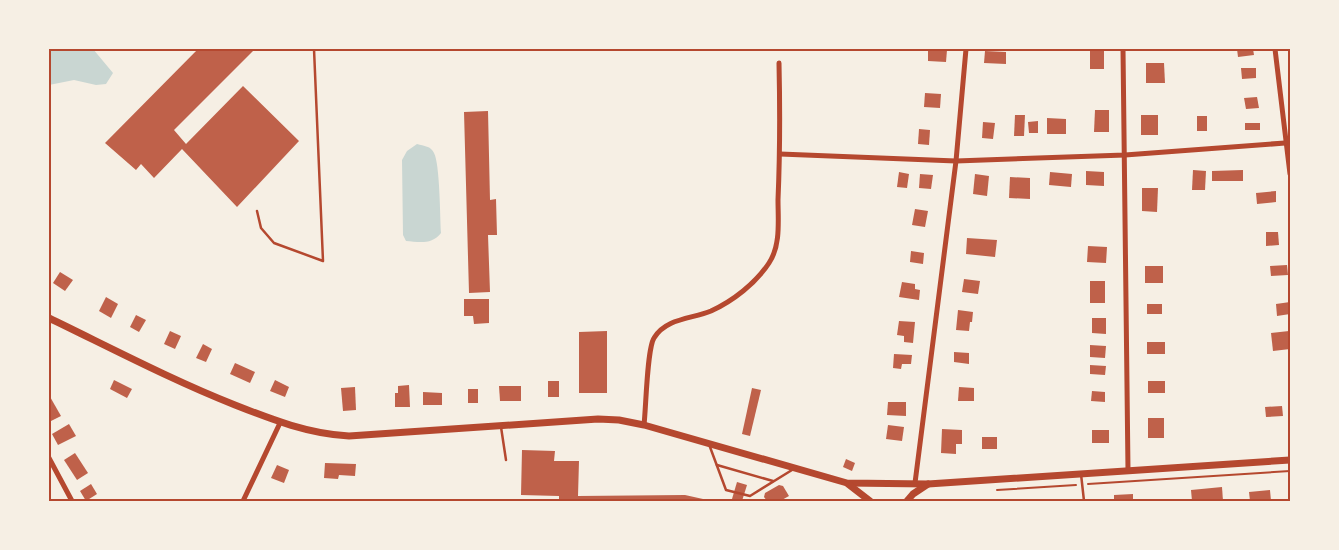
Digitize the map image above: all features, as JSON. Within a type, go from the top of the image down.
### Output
[{"type":"main road","points":[[49,318],[197,390],[280,423],[315,432],[349,436],[598,419],[619,420],[644,425],[848,483],[928,484],[1081,472],[1290,460]]},
{"type":"main road","points":[[848,483],[870,501]]},
{"type":"main road","points":[[907,501],[913,494],[928,484]]},
{"type":"street","points":[[915,484],[956,161],[966,49]]},
{"type":"street","points":[[1123,49],[1128,470]]},
{"type":"street","points":[[1275,49],[1290,174]]},
{"type":"street","points":[[644,425],[650,360],[654,339],[665,327],[682,319],[711,311],[748,287],[770,262],[777,244],[780,154],[779,63]]},
{"type":"street","points":[[780,154],[956,161],[1125,155],[1286,143]]},
{"type":"street","points":[[243,501],[280,423]]},
{"type":"street","points":[[49,458],[72,501]]},
{"type":"lane","points":[[257,211],[261,228],[274,243],[323,261],[314,49]]},
{"type":"lane","points":[[501,426],[506,460]]},
{"type":"lane","points":[[709,443],[726,490],[750,496],[795,468]]},
{"type":"lane","points":[[717,465],[774,481]]},
{"type":"lane","points":[[1081,472],[1084,501]]},
{"type":"path","points":[[997,490],[1290,471]]},
{"type":"shaded area","points":[[49,49],[93,49],[113,73],[106,84],[96,85],[74,80],[49,85]]},
{"type":"shaded area","points":[[417,144],[433,151],[439,179],[441,233],[434,239],[425,242],[406,241],[403,235],[402,160],[407,151]]},
{"type":"building","points":[[198,49],[255,49],[174,130],[186,144],[243,86],[299,141],[237,207],[182,149],[154,178],[141,164],[136,170],[105,143]]},
{"type":"building","points":[[928,49],[947,50],[946,62],[928,61]]},
{"type":"building","points":[[1090,49],[1104,49],[1104,69],[1090,69]]},
{"type":"building","points":[[1237,49],[1253,49],[1254,55],[1238,57]]},
{"type":"building","points":[[985,51],[1006,52],[1006,64],[984,63]]},
{"type":"building","points":[[1146,63],[1164,63],[1165,83],[1146,83]]},
{"type":"building","points":[[1241,68],[1256,68],[1256,78],[1242,79]]},
{"type":"building","points":[[925,93],[941,94],[940,108],[924,107]]},
{"type":"building","points":[[1257,97],[1259,108],[1246,109],[1244,98]]},
{"type":"building","points":[[1095,110],[1109,110],[1109,132],[1094,132]]},
{"type":"building","points":[[488,111],[490,200],[496,199],[497,235],[488,235],[490,292],[469,293],[464,112]]},
{"type":"building","points":[[1015,115],[1025,115],[1024,136],[1014,136]]},
{"type":"building","points":[[1141,115],[1158,115],[1158,135],[1141,135]]},
{"type":"building","points":[[1197,116],[1207,116],[1207,131],[1197,131]]},
{"type":"building","points":[[1047,118],[1066,119],[1066,134],[1047,134]]},
{"type":"building","points":[[1038,121],[1038,133],[1029,133],[1028,122]]},
{"type":"building","points":[[983,122],[995,123],[993,139],[982,138]]},
{"type":"building","points":[[1245,123],[1260,123],[1260,130],[1245,130]]},
{"type":"building","points":[[919,129],[930,130],[929,145],[918,144]]},
{"type":"building","points":[[1193,170],[1206,171],[1205,190],[1192,190]]},
{"type":"building","points":[[1243,170],[1243,181],[1212,181],[1212,171]]},
{"type":"building","points":[[1086,171],[1104,172],[1104,186],[1086,185]]},
{"type":"building","points":[[899,172],[909,174],[907,188],[897,187]]},
{"type":"building","points":[[1050,172],[1072,174],[1071,187],[1049,185]]},
{"type":"building","points":[[920,174],[933,175],[931,189],[919,188]]},
{"type":"building","points":[[975,174],[989,176],[987,196],[973,194]]},
{"type":"building","points":[[1010,177],[1030,178],[1030,199],[1009,198]]},
{"type":"building","points":[[1142,188],[1158,188],[1157,212],[1142,211]]},
{"type":"building","points":[[1276,191],[1276,202],[1257,204],[1256,193]]},
{"type":"building","points":[[915,209],[928,211],[925,227],[912,225]]},
{"type":"building","points":[[1266,232],[1278,232],[1279,245],[1266,246]]},
{"type":"building","points":[[967,238],[997,240],[995,257],[966,254]]},
{"type":"building","points":[[1088,246],[1107,247],[1106,263],[1087,262]]},
{"type":"building","points":[[911,251],[924,253],[923,264],[910,262]]},
{"type":"building","points":[[1287,265],[1288,275],[1271,276],[1270,266]]},
{"type":"building","points":[[1145,266],[1163,266],[1163,283],[1145,283]]},
{"type":"building","points":[[60,272],[73,280],[65,291],[53,283]]},
{"type":"building","points":[[964,279],[980,281],[978,294],[962,292]]},
{"type":"building","points":[[1090,281],[1105,281],[1105,303],[1090,303]]},
{"type":"building","points":[[902,282],[915,284],[915,289],[920,290],[919,300],[899,297]]},
{"type":"building","points":[[106,297],[118,304],[111,318],[99,311]]},
{"type":"building","points":[[464,299],[489,299],[489,323],[474,324],[473,316],[464,316]]},
{"type":"building","points":[[1290,302],[1290,314],[1277,316],[1276,304]]},
{"type":"building","points":[[1147,304],[1162,304],[1162,314],[1147,314]]},
{"type":"building","points":[[958,310],[973,312],[969,331],[956,330]]},
{"type":"building","points":[[136,315],[146,320],[139,332],[130,327]]},
{"type":"building","points":[[1092,318],[1106,318],[1106,334],[1092,333]]},
{"type":"building","points":[[899,321],[915,322],[913,343],[904,342],[904,336],[897,335]]},
{"type":"building","points":[[170,331],[181,336],[175,349],[164,344]]},
{"type":"building","points":[[607,331],[607,393],[579,393],[579,332]]},
{"type":"building","points":[[1289,331],[1290,349],[1273,351],[1271,333]]},
{"type":"building","points":[[1147,342],[1165,342],[1165,354],[1147,354]]},
{"type":"building","points":[[203,344],[212,349],[206,362],[196,358]]},
{"type":"building","points":[[1090,345],[1106,346],[1105,358],[1090,357]]},
{"type":"building","points":[[954,352],[969,353],[969,364],[954,362]]},
{"type":"building","points":[[894,354],[912,355],[911,364],[902,364],[901,369],[893,368]]},
{"type":"building","points":[[235,363],[255,372],[250,383],[230,374]]},
{"type":"building","points":[[1090,365],[1106,366],[1105,375],[1090,374]]},
{"type":"building","points":[[114,380],[132,389],[127,398],[110,389]]},
{"type":"building","points":[[275,380],[289,387],[285,397],[270,391]]},
{"type":"building","points":[[548,381],[559,381],[559,397],[548,397]]},
{"type":"building","points":[[1148,381],[1165,381],[1165,393],[1148,393]]},
{"type":"building","points":[[409,385],[410,407],[395,407],[395,393],[398,393],[398,386]]},
{"type":"building","points":[[499,386],[521,386],[521,401],[500,401]]},
{"type":"building","points":[[355,387],[356,410],[343,411],[341,388]]},
{"type":"building","points":[[959,387],[974,388],[974,401],[958,401]]},
{"type":"building","points":[[752,388],[761,390],[750,436],[742,434]]},
{"type":"building","points":[[468,389],[478,389],[478,403],[468,403]]},
{"type":"building","points":[[1092,391],[1105,392],[1105,402],[1091,401]]},
{"type":"building","points":[[423,392],[442,393],[442,405],[423,405]]},
{"type":"building","points":[[49,395],[61,416],[49,422]]},
{"type":"building","points":[[888,402],[906,402],[906,416],[887,415]]},
{"type":"building","points":[[1282,406],[1283,416],[1266,417],[1265,407]]},
{"type":"building","points":[[1148,418],[1164,418],[1164,438],[1148,438]]},
{"type":"building","points":[[69,424],[76,436],[58,445],[52,434]]},
{"type":"building","points":[[888,425],[904,427],[902,441],[886,439]]},
{"type":"building","points":[[942,429],[962,430],[962,444],[956,444],[956,454],[941,453]]},
{"type":"building","points":[[1092,430],[1109,430],[1109,443],[1092,443]]},
{"type":"building","points":[[982,437],[997,437],[997,449],[982,449]]},
{"type":"building","points":[[522,450],[555,451],[554,461],[579,461],[578,496],[685,495],[703,499],[702,501],[559,501],[559,496],[521,495]]},
{"type":"building","points":[[75,453],[88,473],[77,480],[64,460]]},
{"type":"building","points":[[846,459],[855,463],[852,471],[843,467]]},
{"type":"building","points":[[325,463],[356,464],[355,476],[339,475],[338,479],[324,478]]},
{"type":"building","points":[[277,465],[289,470],[284,483],[271,478]]},
{"type":"building","points":[[737,482],[747,485],[742,501],[732,499]]},
{"type":"building","points":[[91,484],[97,494],[86,501],[80,491]]},
{"type":"building","points":[[779,485],[783,486],[789,496],[780,501],[767,501],[764,497],[765,493]]},
{"type":"building","points":[[1222,487],[1223,501],[1192,501],[1191,490]]},
{"type":"building","points":[[1270,490],[1271,501],[1250,501],[1249,492]]},
{"type":"building","points":[[1133,494],[1133,501],[1114,501],[1114,495]]}]
